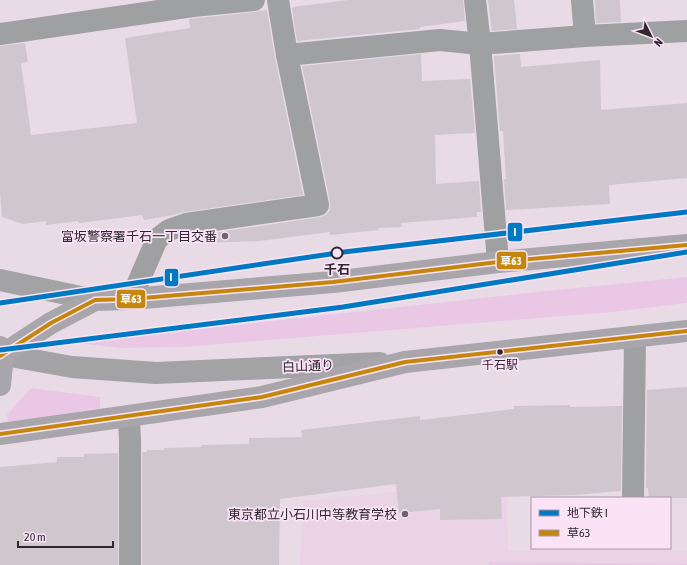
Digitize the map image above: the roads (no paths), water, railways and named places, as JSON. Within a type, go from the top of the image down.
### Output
[{"type":"highway","points":[[0,385],[1,353],[51,323],[95,300],[131,299],[333,282],[498,262],[687,245]]},
{"type":"highway","name":"白山通り","points":[[405,362],[687,331]]},
{"type":"highway","points":[[0,434],[262,397],[405,362]]},
{"type":"main road","points":[[0,280],[95,300]]},
{"type":"main road","name":"白山通り","points":[[1,353],[72,367],[156,372],[405,362]]},
{"type":"street","points":[[0,34],[192,3],[254,0]]},
{"type":"street","points":[[131,299],[157,239],[169,230],[186,224],[318,206],[287,55],[278,0]]},
{"type":"street","points":[[475,0],[498,262]]},
{"type":"street","points":[[582,0],[585,36]]},
{"type":"street","points":[[287,55],[440,40],[480,44],[585,36],[687,31]]},
{"type":"street","points":[[633,497],[635,337]]},
{"type":"street","points":[[128,417],[130,448],[130,565]]},
{"type":"metro line","name":"I","points":[[0,303],[344,252],[687,212]]},
{"type":"metro line","name":"I","points":[[0,350],[343,307],[687,252]]},
{"type":"place","name":"富坂警察署千石一丁目交番","points":[[225,236]]},
{"type":"place","name":"千石","points":[[337,253]]},
{"type":"place","name":"千石駅","points":[[500,352]]},
{"type":"place","name":"東京都立小石川中等教育学校","points":[[405,514]]}]
